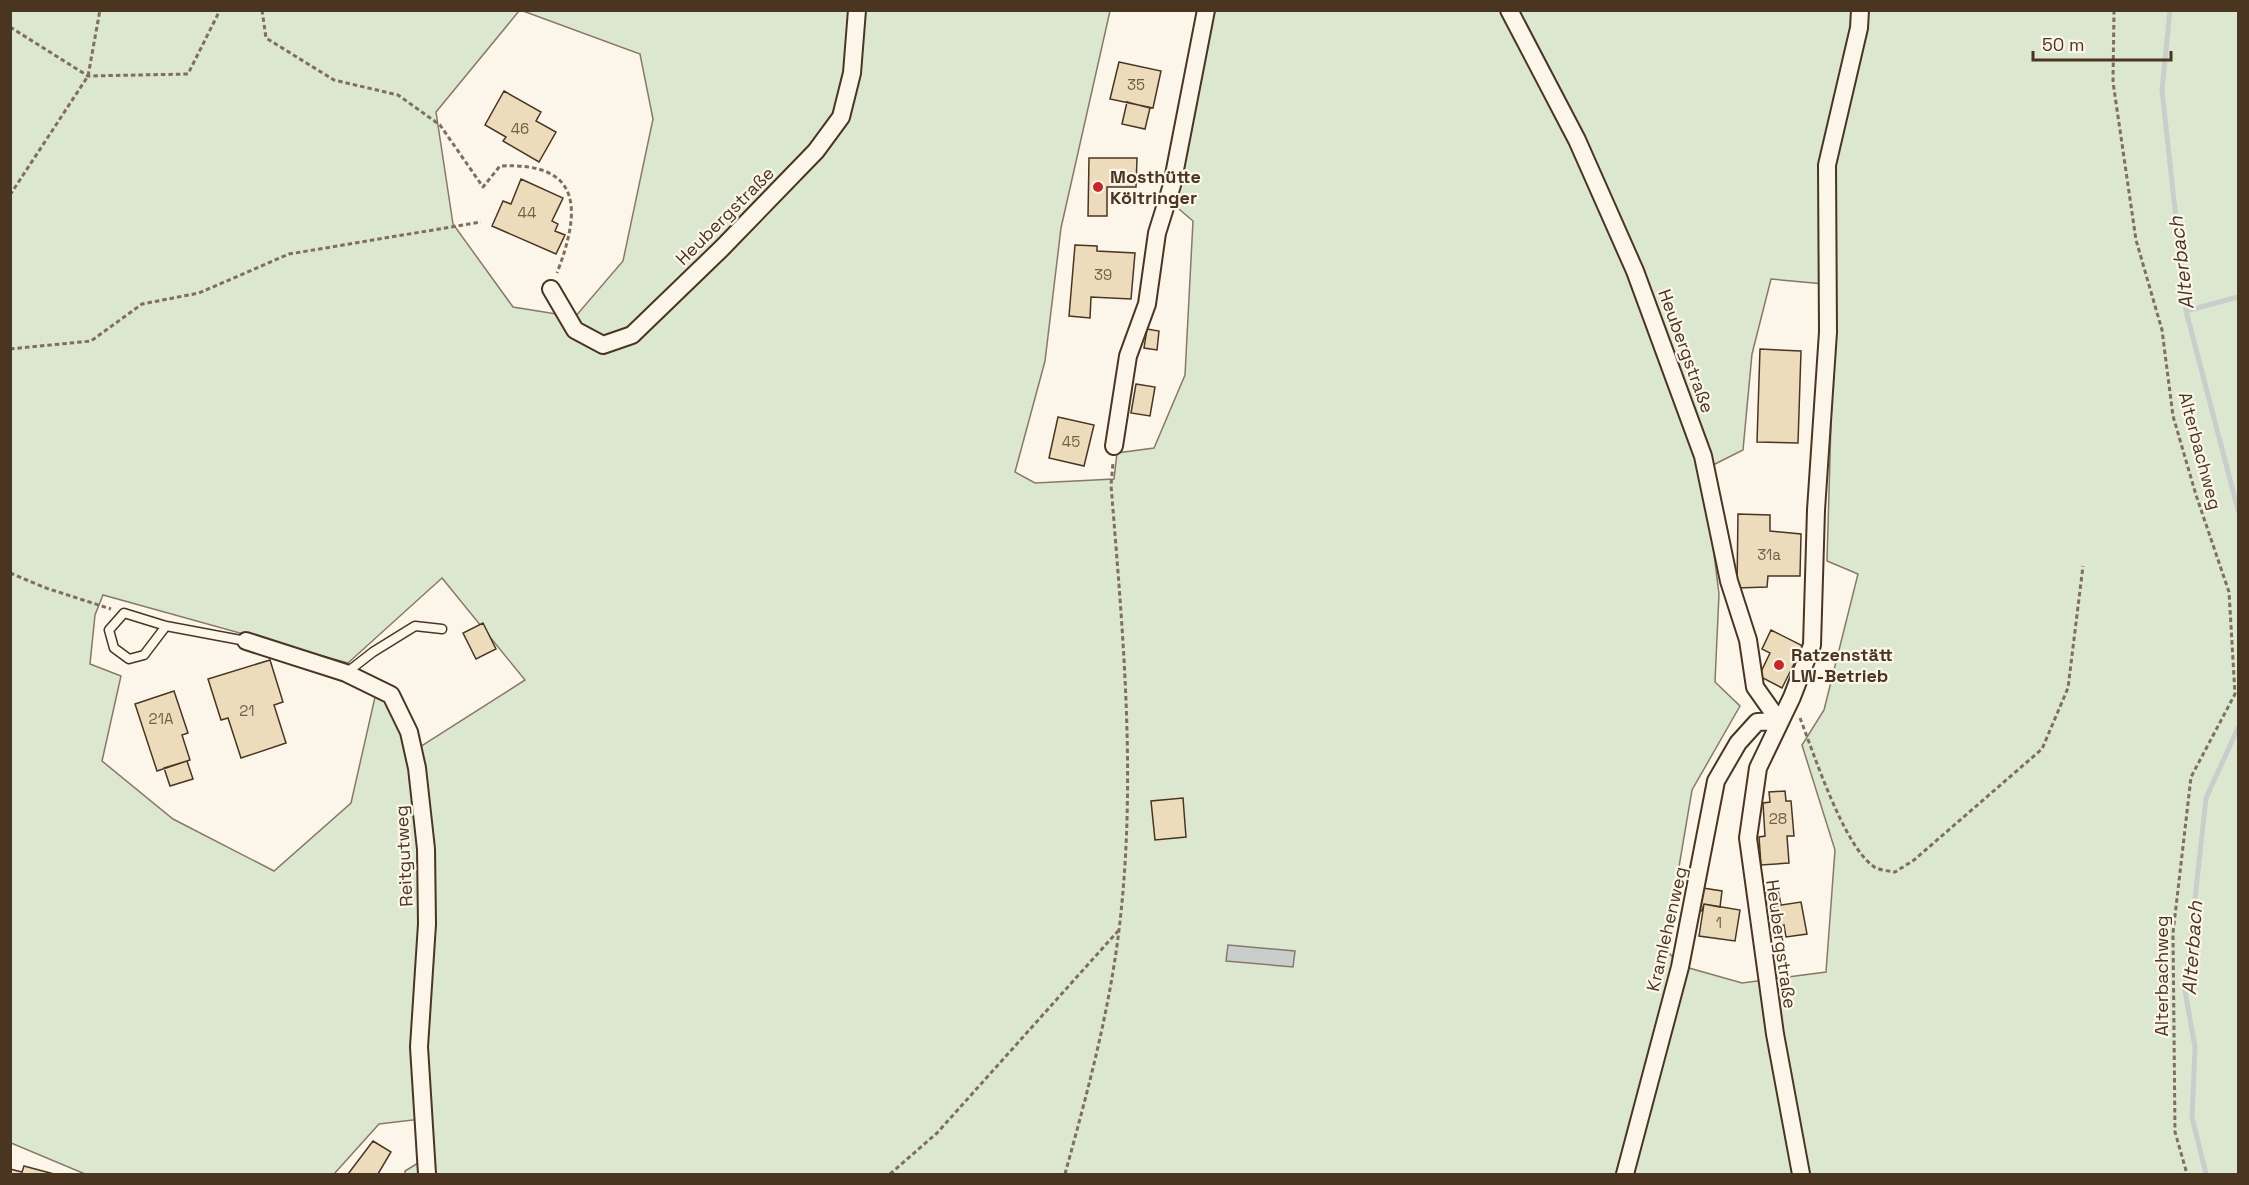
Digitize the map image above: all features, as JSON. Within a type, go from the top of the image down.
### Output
[{"type":"street","name":"Heubergstraße","points":[[551,289],[575,330],[603,345],[632,335],[816,152],[841,117],[852,72],[857,10]]},
{"type":"street","points":[[1114,446],[1128,356],[1146,304],[1155,243],[1172,184],[1206,10]]},
{"type":"street","name":"Heubergstraße","points":[[1509,10],[1576,140],[1635,271],[1703,456],[1729,581],[1749,640],[1755,687],[1779,721]]},
{"type":"street","name":"Heubergstraße","points":[[1801,1174],[1774,1034],[1748,838],[1758,768],[1792,697],[1812,645],[1816,510],[1828,332],[1827,165],[1859,28],[1860,10]]},
{"type":"street","name":"Reitgutweg","points":[[246,641],[346,673],[391,696],[410,732],[417,768],[426,849],[427,924],[418,1047],[427,1174]]},
{"type":"street","name":"Kramlehenweg","points":[[1625,1174],[1680,967],[1716,781],[1738,743],[1757,722],[1779,721]]},
{"type":"lane","points":[[166,626],[144,655],[129,659],[114,648],[109,630],[124,613],[166,626],[246,641]]},
{"type":"lane","points":[[346,673],[373,652],[415,626],[442,629]]},
{"type":"path","points":[[10,195],[88,75],[100,10]]},
{"type":"path","points":[[10,27],[88,75],[188,74],[220,10]]},
{"type":"path","points":[[262,10],[266,38],[334,80],[398,95],[440,125],[483,187],[500,166],[525,165],[556,175],[571,196],[571,231],[551,289]]},
{"type":"path","name":"Alterbachweg","points":[[2114,10],[2113,82],[2136,240],[2162,330],[2174,416],[2196,495],[2229,592],[2235,694],[2191,777],[2173,933],[2175,1132],[2187,1174]]},
{"type":"path","points":[[10,349],[91,341],[142,304],[199,293],[289,254],[481,222]]},
{"type":"path","points":[[1065,1174],[1100,1041],[1119,930],[1128,801],[1128,696],[1111,485],[1114,446]]},
{"type":"path","points":[[1792,697],[1830,797],[1860,854],[1875,868],[1895,872],[1914,860],[2042,750],[2068,688],[2083,566]]},
{"type":"path","points":[[10,573],[46,588],[124,613]]},
{"type":"path","points":[[890,1174],[937,1133],[1119,930]]},
{"type":"green space","points":[[10,11],[519,11],[436,112],[453,224],[513,307],[575,317],[623,261],[653,119],[640,54],[523,11],[1110,11],[1061,228],[1045,361],[1015,472],[1035,483],[1114,479],[1117,453],[1154,448],[1185,375],[1193,221],[1172,203],[1211,11],[2238,11],[2238,1174],[405,1174],[405,1171],[423,1160],[421,1119],[379,1124],[334,1174],[85,1174],[11,1143]],"holes":[[[1771,279],[1835,285],[1827,561],[1858,574],[1824,710],[1802,745],[1835,850],[1826,972],[1742,983],[1682,966],[1665,949],[1692,790],[1740,706],[1715,682],[1719,594],[1712,538],[1709,467],[1743,450],[1752,354]],[[442,578],[525,680],[420,747],[392,691],[375,697],[351,803],[274,871],[173,819],[102,761],[121,676],[90,664],[95,615],[103,595],[348,663]]]},
{"type":"shaded area","points":[[1228,945],[1295,951],[1293,967],[1226,961]]},
{"type":"building","points":[[1119,62],[1161,71],[1153,108],[1110,99]]},
{"type":"building","points":[[504,91],[541,112],[536,121],[556,132],[539,162],[503,141],[506,137],[485,125]]},
{"type":"building","points":[[1127,102],[1150,108],[1145,129],[1122,124]]},
{"type":"building","name":"Mosthütte Költringer","points":[[1089,158],[1137,158],[1136,187],[1107,187],[1107,216],[1088,216]]},
{"type":"building","points":[[521,179],[563,198],[552,221],[558,224],[555,231],[565,235],[556,254],[492,226],[503,201],[511,204]]},
{"type":"building","points":[[1075,245],[1097,246],[1097,251],[1135,253],[1131,299],[1091,297],[1090,318],[1069,316]]},
{"type":"building","points":[[1147,329],[1159,331],[1157,350],[1144,348]]},
{"type":"building","points":[[1760,349],[1801,351],[1798,443],[1757,442]]},
{"type":"building","points":[[1136,384],[1155,387],[1150,416],[1131,413]]},
{"type":"building","points":[[1058,417],[1094,425],[1084,466],[1049,458]]},
{"type":"building","points":[[1738,514],[1770,515],[1770,531],[1801,534],[1800,576],[1768,576],[1767,587],[1737,588]]},
{"type":"building","points":[[483,623],[496,649],[476,659],[463,633]]},
{"type":"building","name":"Ratzenstätt LW-Betrieb","points":[[1771,630],[1803,646],[1782,688],[1759,676],[1770,653],[1762,649]]},
{"type":"building","points":[[270,660],[283,702],[274,705],[286,743],[241,758],[228,718],[221,720],[208,679]]},
{"type":"building","points":[[174,691],[188,733],[182,735],[190,760],[157,771],[135,704]]},
{"type":"building","points":[[187,761],[193,779],[170,786],[164,768]]},
{"type":"building","points":[[1785,791],[1786,801],[1791,801],[1794,836],[1787,836],[1789,863],[1761,865],[1759,837],[1765,836],[1763,803],[1770,802],[1769,792]]},
{"type":"building","points":[[1183,798],[1186,837],[1155,840],[1151,801]]},
{"type":"building","points":[[1703,888],[1722,891],[1720,907],[1704,904],[1702,911],[1700,910]]},
{"type":"building","points":[[1778,890],[1781,905],[1765,908],[1762,893]]},
{"type":"building","points":[[1801,902],[1807,934],[1786,937],[1784,925],[1778,927],[1774,906]]},
{"type":"building","points":[[1704,904],[1740,910],[1735,941],[1699,936]]},
{"type":"building","points":[[373,1141],[391,1152],[378,1174],[348,1174]]},
{"type":"building","points":[[24,1166],[54,1174],[10,1174],[10,1169],[22,1172]]},
{"type":"waterway","name":"Alterbach","points":[[2170,10],[2162,90],[2186,311],[2238,510]]},
{"type":"waterway","points":[[2186,311],[2238,297]]},
{"type":"waterway","name":"Alterbach","points":[[2206,1174],[2192,1117],[2195,1047],[2185,991],[2206,798],[2238,728]]},
{"type":"place","name":"Mosthütte Költringer","points":[[1098,187]]},
{"type":"place","name":"Ratzenstätt LW-Betrieb","points":[[1779,665]]}]
